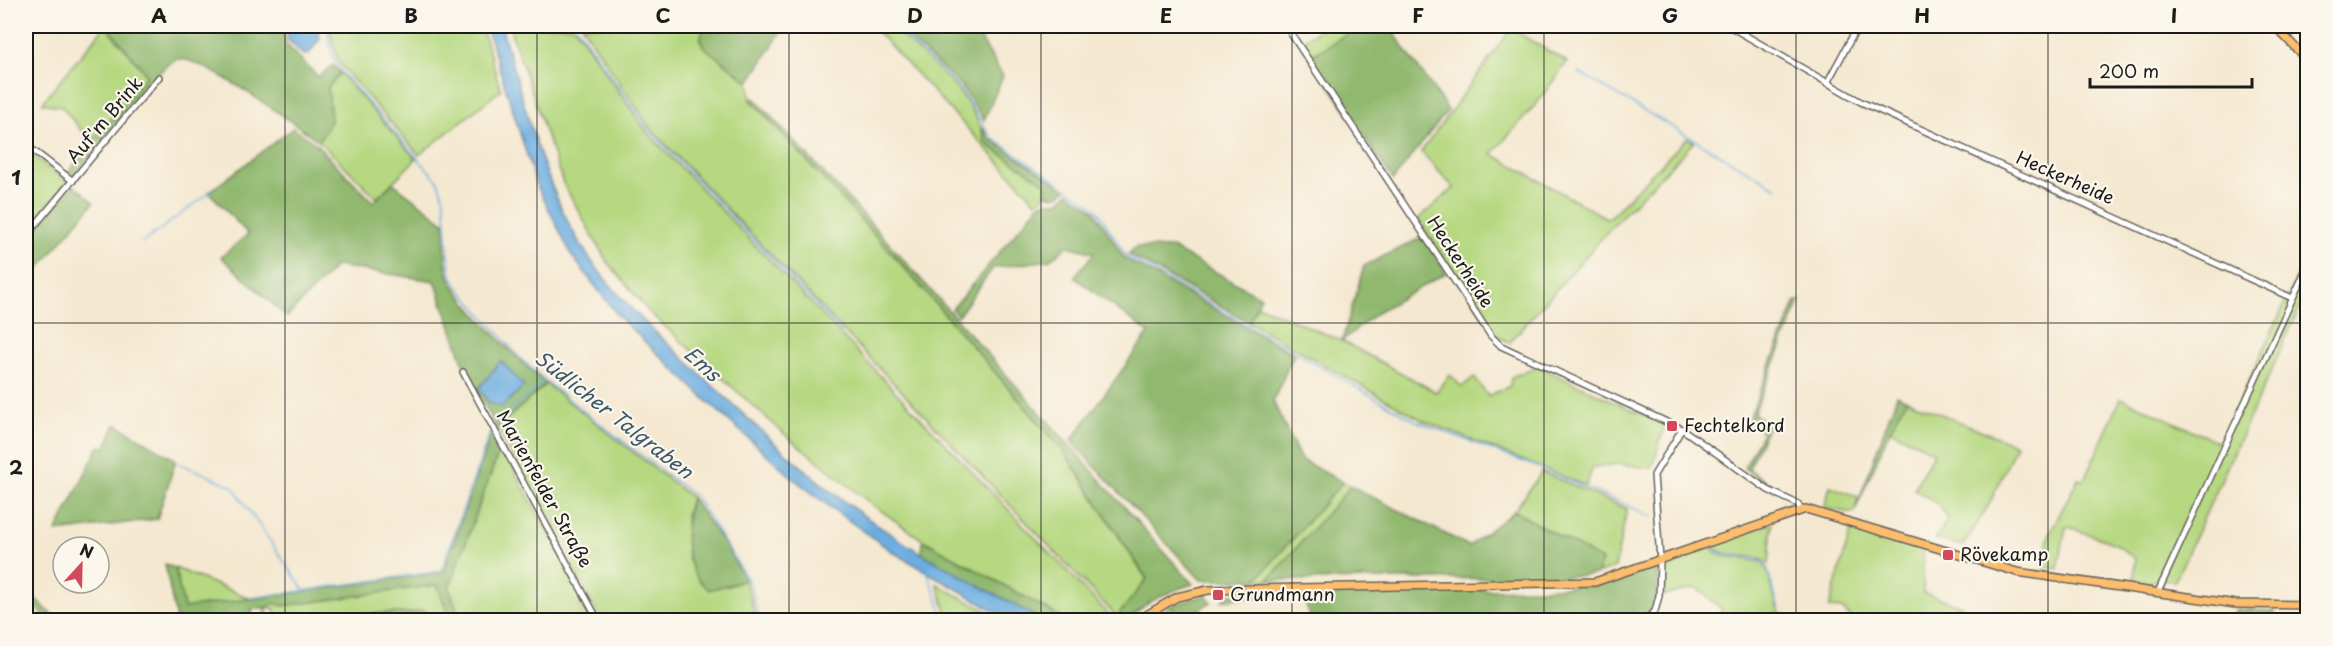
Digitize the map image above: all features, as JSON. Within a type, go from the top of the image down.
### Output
[{"type":"main road","points":[[2275,26],[2307,61]]},
{"type":"main road","name":"Heckerheide","points":[[1138,621],[1166,602],[1189,593],[1298,588],[1504,586],[1595,582],[1800,509],[1816,510],[2017,572],[2258,606],[2307,605]]},
{"type":"street","name":"Heckerheide","points":[[1286,26],[1491,336],[1508,350],[1682,429],[1768,490],[1798,504],[1800,509]]},
{"type":"street","name":"Heckerheide","points":[[1729,26],[1861,102],[2292,298]]},
{"type":"street","points":[[1827,83],[1858,26]]},
{"type":"street","name":"Auf'm Brink","points":[[26,236],[159,77]]},
{"type":"street","name":"Auf'm Brink","points":[[26,145],[73,181]]},
{"type":"street","points":[[2158,592],[2307,265]]},
{"type":"street","name":"Marienfelder Straße","points":[[463,372],[598,621]]},
{"type":"street","points":[[1645,621],[1656,608],[1660,560],[1654,475],[1682,429]]},
{"type":"green space","points":[[105,26],[147,75],[92,143],[62,107],[42,103]]},
{"type":"green space","points":[[107,26],[282,26],[286,44],[318,77],[333,65],[340,73],[328,88],[331,121],[319,141],[226,79],[189,61],[177,59],[169,64],[142,92],[74,176],[68,172],[147,75]]},
{"type":"green space","points":[[329,26],[481,26],[501,90],[419,155],[343,68],[337,59]]},
{"type":"green space","points":[[509,26],[574,26],[647,132],[1114,620],[1066,620],[923,540],[874,506],[788,437],[650,313],[606,260],[563,183]]},
{"type":"green space","points":[[582,26],[704,26],[700,40],[704,47],[749,82],[751,100],[895,257],[1065,453],[1147,580],[1117,617],[650,128]]},
{"type":"green space","points":[[704,26],[785,26],[749,82],[704,47],[700,40]]},
{"type":"green space","points":[[872,26],[891,26],[933,64],[971,108],[980,125],[985,143],[1047,184],[1044,197],[1036,202]]},
{"type":"green space","points":[[896,26],[973,26],[1003,76],[984,120],[962,87]]},
{"type":"green space","points":[[1325,26],[1359,26],[1310,57],[1300,42]]},
{"type":"green space","points":[[1359,26],[1389,26],[1448,110],[1393,180],[1310,57]]},
{"type":"green space","points":[[2285,26],[2307,26],[2305,50]]},
{"type":"green space","points":[[1511,29],[1567,62],[1537,103],[1492,154],[1608,219],[1687,138],[1694,142],[1617,221],[1509,343],[1495,334],[1418,219],[1454,188],[1421,152]]},
{"type":"green space","points":[[340,73],[416,159],[377,198],[319,141],[331,121],[328,88]]},
{"type":"green space","points":[[754,98],[868,220],[1193,584],[1158,598],[1142,607],[1128,620],[1114,620],[1147,579],[1065,453],[895,257],[751,100]]},
{"type":"green space","points":[[982,127],[989,138],[1066,190],[1056,196],[1045,193],[1046,184],[985,143]]},
{"type":"green space","points":[[293,128],[316,144],[373,202],[393,183],[444,222],[447,267],[453,284],[491,331],[546,384],[497,428],[466,371],[435,281],[336,266],[287,317],[221,257],[248,234],[209,192]]},
{"type":"green space","points":[[26,150],[67,182],[26,230]]},
{"type":"green space","points":[[74,185],[94,202],[30,279],[26,277],[26,240]]},
{"type":"green space","points":[[1069,193],[1094,210],[1124,258],[1294,354],[1273,401],[1301,460],[1343,482],[1256,580],[1201,580],[1071,441],[1149,333],[1074,277],[1094,253],[1068,246],[1049,260],[993,268],[958,316],[952,309],[1039,205],[1044,202],[1058,202]]},
{"type":"green space","points":[[1423,237],[1446,273],[1379,311],[1342,341],[1364,266]]},
{"type":"green space","points":[[1136,247],[1172,248],[1261,297],[1249,322],[1128,254]]},
{"type":"green space","points":[[2307,256],[2307,292],[2175,581],[2134,582],[2135,559],[2116,544],[2066,526],[2058,569],[2043,567],[2049,535],[2078,479],[2084,480],[2121,398],[2220,443]]},
{"type":"green space","points":[[1796,301],[1800,301],[1754,413],[1769,426],[1748,468],[1771,485],[1773,490],[1744,468],[1763,432],[1748,421]]},
{"type":"green space","points":[[1257,305],[1342,341],[1436,392],[1450,375],[1462,387],[1474,377],[1488,396],[1510,386],[1511,377],[1539,367],[1665,425],[1652,468],[1619,464],[1593,467],[1586,486],[1422,420],[1249,322]]},
{"type":"green space","points":[[546,384],[691,497],[686,517],[688,560],[727,587],[745,580],[757,620],[601,620],[497,428]]},
{"type":"green space","points":[[1897,395],[1907,400],[1890,430],[1855,511]]},
{"type":"green space","points":[[1907,400],[2016,445],[1990,503],[1963,546],[1935,539],[1948,519],[1939,505],[1914,489],[1934,452],[1890,430]]},
{"type":"green space","points":[[116,424],[176,460],[157,519],[56,532],[99,446],[105,448]]},
{"type":"green space","points":[[492,431],[501,446],[449,588],[461,620],[451,620],[437,585],[283,606],[274,603],[265,608],[252,609],[252,620],[176,620],[165,564],[175,568],[184,608],[443,572]]},
{"type":"green space","points":[[501,446],[596,620],[461,620],[449,588]]},
{"type":"green space","points":[[1542,472],[1627,509],[1615,567],[1597,574],[1602,561],[1514,511]]},
{"type":"green space","points":[[1343,482],[1351,486],[1268,580],[1256,580]]},
{"type":"green space","points":[[1351,486],[1469,546],[1514,511],[1602,560],[1597,574],[1543,578],[1268,580]]},
{"type":"green space","points":[[1830,486],[1858,497],[1855,511],[1851,513],[1824,508]]},
{"type":"green space","points":[[691,497],[725,545],[745,580],[709,590],[693,571],[689,560],[686,535]]},
{"type":"green space","points":[[1772,523],[1769,564],[1755,558],[1724,553],[1712,545]]},
{"type":"green space","points":[[1856,527],[1923,547],[1923,593],[1962,606],[1952,620],[1853,620],[1842,609],[1829,608],[1851,530]]},
{"type":"green space","points":[[923,540],[1066,620],[1041,620],[922,554]]},
{"type":"green space","points":[[1709,546],[1719,555],[1762,562],[1767,569],[1780,616],[1798,620],[1722,620],[1721,608],[1696,588],[1662,596],[1663,563]]},
{"type":"green space","points":[[1653,566],[1657,570],[1655,604],[1642,619],[1310,620],[1303,593],[1539,589],[1595,585]]},
{"type":"green space","points":[[175,568],[247,597],[251,600],[184,608]]},
{"type":"green space","points":[[937,584],[1002,620],[949,620]]},
{"type":"green space","points":[[437,585],[451,620],[429,620],[428,613],[423,610],[413,613],[345,614],[309,620],[282,620],[275,614],[274,608],[267,608],[267,620],[265,608],[274,603],[283,606]]},
{"type":"green space","points":[[26,589],[57,620],[48,620],[26,598]]},
{"type":"green space","points":[[1294,592],[1297,596],[1244,597],[1222,601],[1229,594]]},
{"type":"green space","points":[[1206,595],[1211,602],[1184,619],[1170,606]]},
{"type":"green space","points":[[1170,606],[1184,620],[1149,620]]},
{"type":"green space","points":[[2235,609],[2274,611],[2275,620],[2234,620]]},
{"type":"green space","points":[[424,610],[428,613],[429,620],[309,620],[345,614],[413,613]]},
{"type":"water","points":[[287,26],[317,26],[320,38],[309,54],[303,55],[288,40]]},
{"type":"water","points":[[486,26],[501,26],[543,164],[566,217],[591,260],[632,310],[778,446],[843,500],[908,545],[1041,620],[1010,620],[893,552],[834,510],[795,480],[708,402],[619,317],[572,256],[536,184]]},
{"type":"water","points":[[501,361],[524,386],[502,407],[489,403],[479,388]]},
{"type":"waterway","name":"Südlicher Talgraben","points":[[326,26],[333,57],[341,72],[438,181],[444,199],[450,272],[458,287],[521,359],[551,386],[696,497],[749,582],[760,620]]},
{"type":"waterway","points":[[576,26],[648,129],[842,332]]},
{"type":"waterway","points":[[893,26],[961,90],[991,137],[1096,208],[1126,256],[1416,421],[1545,470],[1653,517]]},
{"type":"waterway","points":[[1578,72],[1777,188]]},
{"type":"waterway","points":[[142,243],[212,191]]},
{"type":"waterway","points":[[496,424],[544,380]]},
{"type":"waterway","points":[[251,598],[441,571],[491,430]]},
{"type":"waterway","points":[[179,463],[232,486],[304,590]]},
{"type":"waterway","points":[[1712,546],[1719,553],[1762,561],[1767,567],[1780,613],[1804,620]]},
{"type":"waterway","points":[[927,571],[945,620]]},
{"type":"place","name":"Fechtelkord","points":[[1672,426]]},
{"type":"place","name":"Rövekamp","points":[[1948,555]]},
{"type":"place","name":"Grundmann","points":[[1218,595]]},
{"type":"water label","name":"Ems","points":[[702,364]]}]
